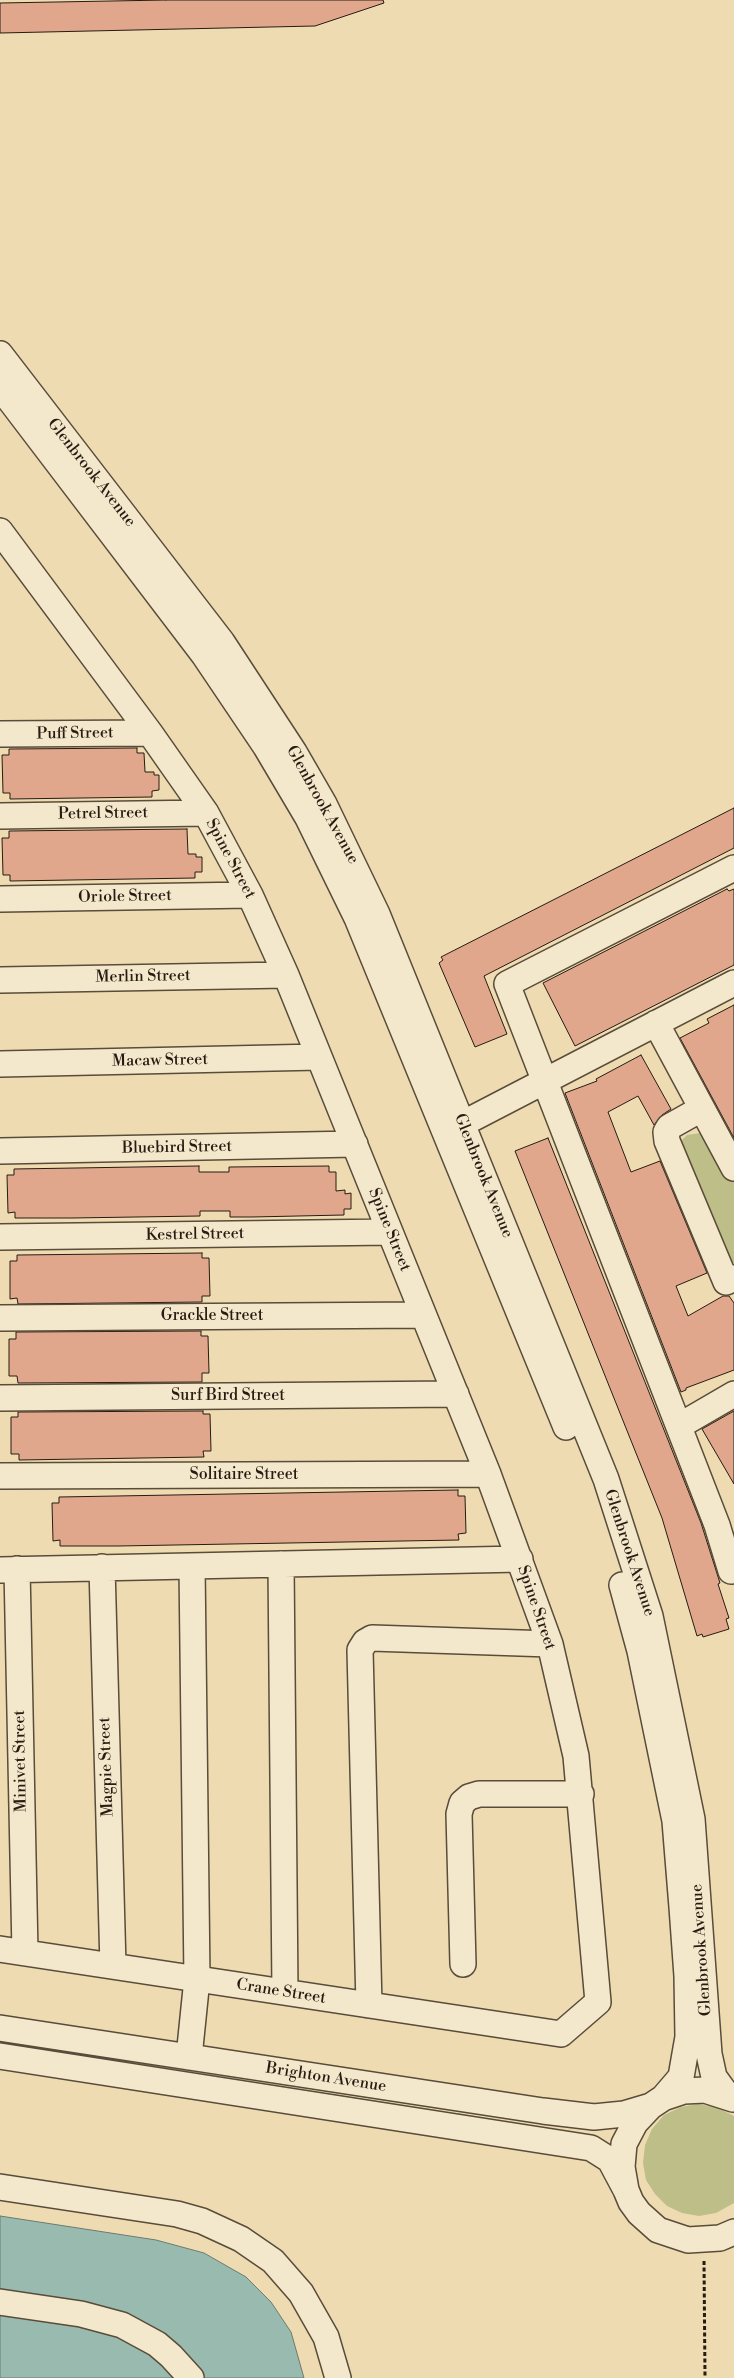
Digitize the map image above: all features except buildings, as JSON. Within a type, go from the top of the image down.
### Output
[{"type":"street","name":"Glenbrook Avenue","points":[[0,354],[222,642],[294,752],[348,850],[377,914],[606,1479],[650,1616],[692,1819],[708,2054],[714,2077],[730,2097]]},
{"type":"street","name":"Glenbrook Avenue","points":[[0,387],[204,655],[266,747],[312,825],[357,918],[590,1484],[631,1614],[674,1821],[687,1976],[688,2037],[681,2077],[634,2123],[624,2144],[622,2167],[626,2190]]},
{"type":"street","name":"Spine Street","points":[[0,531],[150,733],[206,813],[250,895],[286,975],[456,1394],[520,1559],[550,1644],[576,1756],[581,1794],[598,2002],[562,2034]]},
{"type":"street","name":"Puff Street","points":[[0,734],[150,733]]},
{"type":"street","name":"Petrel Street","points":[[0,816],[206,813]]},
{"type":"street","points":[[734,868],[507,984],[679,1426],[726,1521],[731,1572],[734,1570]]},
{"type":"street","name":"Oriole Street","points":[[0,898],[250,895]]},
{"type":"street","name":"Merlin Street","points":[[0,980],[286,975]]},
{"type":"street","points":[[462,1124],[734,983]]},
{"type":"street","points":[[656,1024],[734,1168]]},
{"type":"street","name":"Macaw Street","points":[[0,1064],[319,1057]]},
{"type":"street","points":[[701,1109],[669,1127],[666,1132],[667,1141],[726,1282],[734,1278]]},
{"type":"street","name":"Bluebird Street","points":[[0,1151],[354,1144]]},
{"type":"street","name":"Kestrel Street","points":[[0,1237],[390,1232]]},
{"type":"street","name":"Grackle Street","points":[[0,1318],[424,1315]]},
{"type":"street","name":"Surf Bird Street","points":[[0,1398],[456,1394]]},
{"type":"street","points":[[679,1426],[734,1394]]},
{"type":"street","name":"Solitaire Street","points":[[0,1476],[488,1474]]},
{"type":"street","points":[[8,1569],[520,1559]]},
{"type":"street","points":[[281,1564],[285,1992]]},
{"type":"street","points":[[189,2057],[197,1979],[192,1566]]},
{"type":"street","name":"Magpie Street","points":[[102,1567],[113,1966]]},
{"type":"street","name":"Minivet Street","points":[[8,1569],[25,1952]]},
{"type":"street","points":[[369,2005],[360,1650],[365,1642],[372,1638],[550,1644]]},
{"type":"street","points":[[464,1964],[459,1814],[462,1804],[469,1797],[479,1794],[581,1794]]},
{"type":"street","name":"Crane Street","points":[[0,1949],[562,2034]]},
{"type":"street","name":"Brighton Avenue","points":[[0,2028],[585,2116],[624,2114],[684,2091],[705,2090],[730,2097]]},
{"type":"street","name":"Brighton Avenue","points":[[0,2056],[591,2148],[610,2160],[639,2213],[658,2230],[673,2237],[704,2241]]},
{"type":"street","points":[[0,2187],[176,2214],[202,2221],[241,2239],[273,2261],[301,2293],[326,2337],[338,2378]]},
{"type":"street","points":[[704,2241],[720,2238],[734,2232]]},
{"type":"street","points":[[0,2302],[81,2314],[122,2325],[157,2344],[191,2378]]},
{"type":"path","points":[[704,2241],[705,2378]]},
{"type":"green space","points":[[700,1133],[711,1139],[734,1183],[734,1263],[728,1260],[678,1144],[687,1135]]},
{"type":"green space","points":[[698,2104],[716,2107],[734,2116],[734,2203],[716,2213],[699,2216],[682,2213],[667,2206],[655,2194],[646,2180],[643,2163],[645,2145],[652,2129],[664,2115],[681,2107]]},
{"type":"water","points":[[0,2216],[156,2240],[204,2253],[246,2277],[271,2302],[291,2332],[304,2378],[0,2378]]}]
